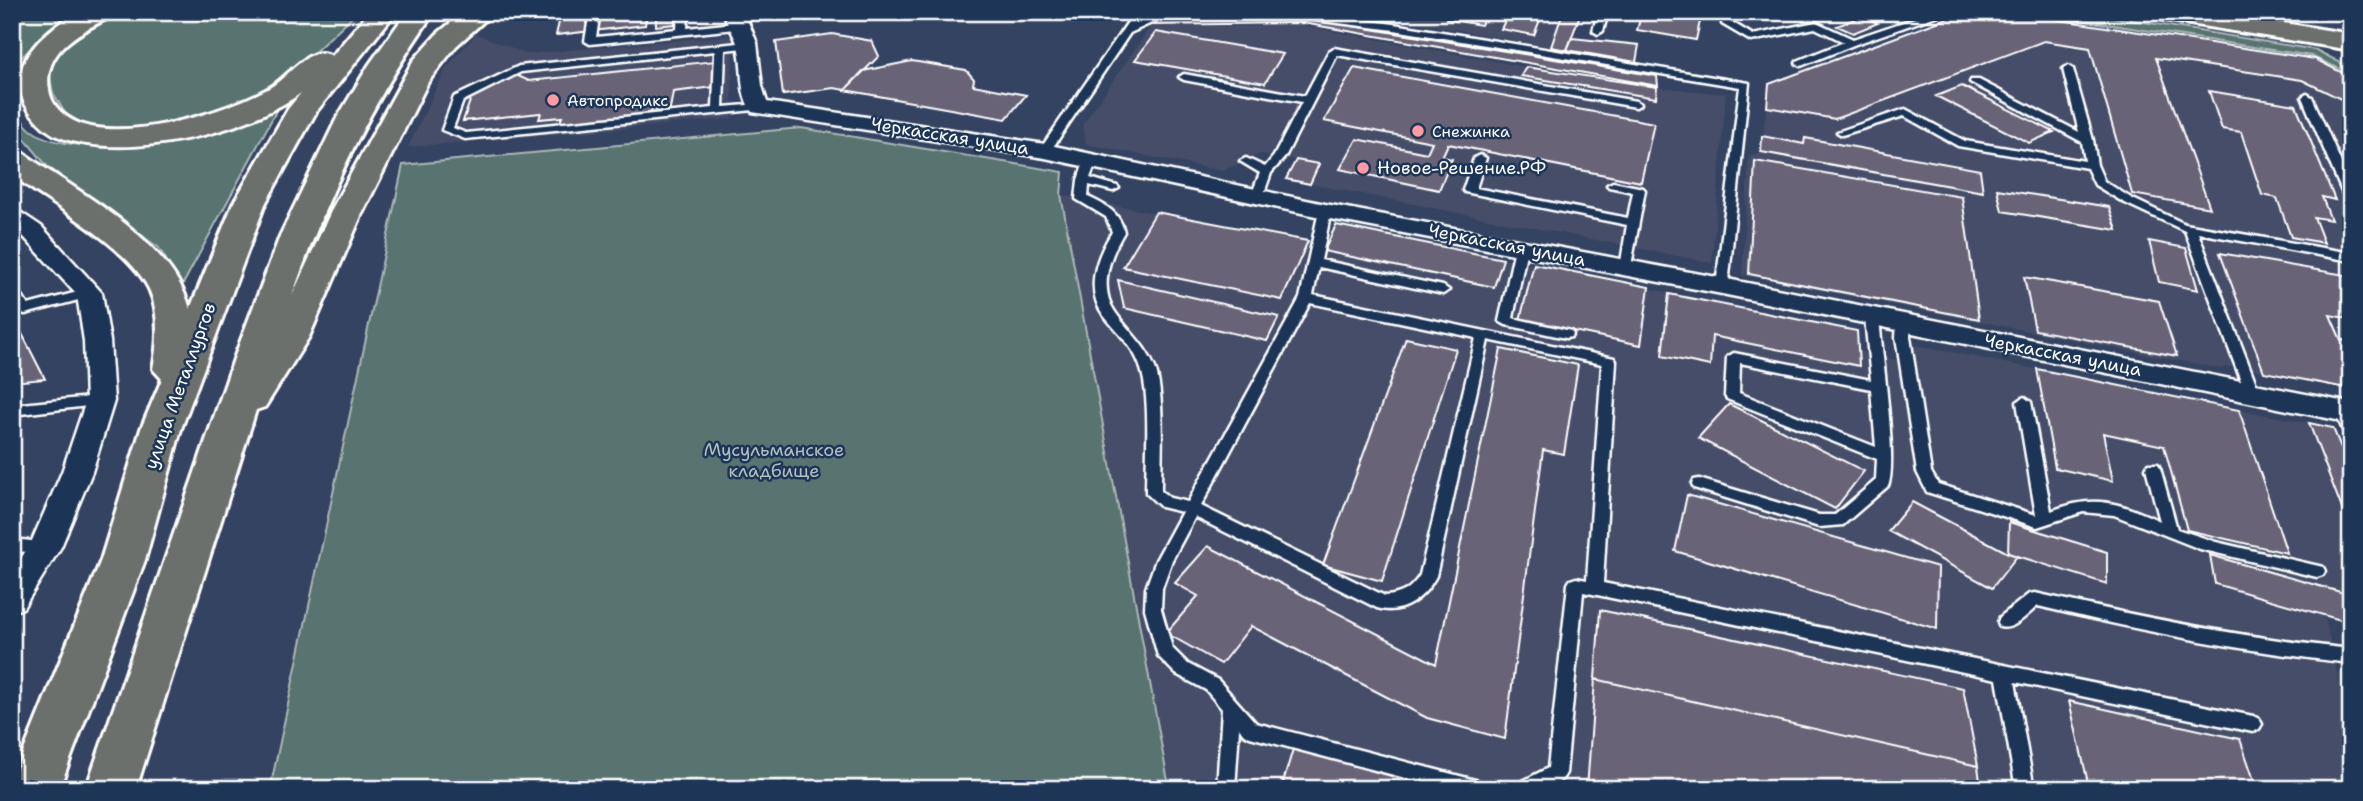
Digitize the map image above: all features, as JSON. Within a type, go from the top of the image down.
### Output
[{"type":"main road","points":[[99,12],[72,27],[43,52],[35,69],[33,88],[46,117],[63,128],[85,136],[149,135],[214,122],[280,94],[298,81],[370,12]]},
{"type":"main road","name":"улица Металлургов","points":[[34,789],[123,561],[161,429],[249,204],[303,109],[383,12]]},
{"type":"main road","points":[[111,789],[269,306],[294,238],[341,136],[388,58],[421,12]]},
{"type":"main road","points":[[233,422],[275,367],[286,347],[339,228],[414,80],[430,55],[481,12]]},
{"type":"main road","points":[[2165,12],[2351,25]]},
{"type":"main road","points":[[2257,17],[2351,42]]},
{"type":"main road","points":[[12,160],[128,245],[165,287],[175,318],[175,352],[161,429]]},
{"type":"street","points":[[739,27],[752,97],[760,107]]},
{"type":"street","name":"Черкасская улица","points":[[760,107],[1045,150],[1087,171],[1257,196],[1722,286],[2253,394],[2348,419]]},
{"type":"street","points":[[12,217],[32,231],[89,293],[97,341],[100,401],[77,472],[46,547],[12,598]]},
{"type":"lane","points":[[595,12],[590,41],[739,27]]},
{"type":"lane","points":[[682,31],[683,12]]},
{"type":"lane","points":[[1045,150],[1130,26],[1140,28],[1151,18],[1166,13],[1226,12]]},
{"type":"lane","points":[[1275,12],[1394,27],[1745,85],[1722,286]]},
{"type":"lane","points":[[1598,31],[1603,12]]},
{"type":"lane","points":[[1728,12],[1725,22],[1751,38],[1816,25],[1852,42]]},
{"type":"lane","points":[[1801,63],[1852,42],[1943,12]]},
{"type":"lane","points":[[739,27],[720,47],[519,69],[458,99],[447,130],[465,136],[760,107]]},
{"type":"lane","points":[[718,112],[720,47]]},
{"type":"lane","points":[[1257,196],[1266,172],[1279,157],[1334,51],[1636,104]]},
{"type":"lane","points":[[2068,69],[2087,140],[2091,166],[2099,183],[2118,195],[2190,228],[2351,257]]},
{"type":"lane","points":[[1184,77],[1309,100]]},
{"type":"lane","points":[[1975,82],[2087,140]]},
{"type":"lane","points":[[2307,97],[2351,198]]},
{"type":"lane","points":[[1842,132],[1905,111],[1962,144],[2091,166]]},
{"type":"lane","points":[[1480,158],[1469,190],[1634,223]]},
{"type":"lane","points":[[1246,161],[1266,172]]},
{"type":"lane","points":[[1113,188],[1087,171],[1082,199],[1108,211],[1117,225],[1118,232],[1106,251],[1098,288],[1108,312],[1132,338],[1147,368],[1152,388],[1154,493],[1166,503],[1191,508],[1383,603],[1403,603],[1418,594],[1428,576],[1483,335]]},
{"type":"lane","points":[[1613,185],[1639,190],[1626,268]]},
{"type":"lane","points":[[1325,211],[1306,298],[1164,560],[1154,588],[1153,609],[1164,652],[1182,669],[1212,685],[1250,729],[1479,789]]},
{"type":"lane","points":[[2190,228],[2253,394]]},
{"type":"lane","points":[[1521,248],[1506,321],[1566,334]]},
{"type":"lane","points":[[1313,262],[1443,289]]},
{"type":"lane","points":[[12,293],[25,310],[89,293]]},
{"type":"lane","points":[[1306,298],[1609,361],[1595,588]]},
{"type":"lane","points":[[1699,484],[1819,521],[1838,521],[1883,482],[1884,456],[1872,317]]},
{"type":"lane","points":[[1904,323],[1903,337],[1924,472],[1932,488],[2037,521],[2084,506],[2101,506],[2170,530],[2185,538],[2316,571]]},
{"type":"lane","points":[[1879,386],[1734,357],[1732,396],[1884,456]]},
{"type":"lane","points":[[12,410],[100,401]]},
{"type":"lane","points":[[2024,402],[2045,520]]},
{"type":"lane","points":[[2153,468],[2170,530]]},
{"type":"lane","points":[[12,545],[46,547]]},
{"type":"lane","points":[[1526,789],[1557,773],[1576,584],[2253,724]]},
{"type":"lane","points":[[2006,622],[2035,599],[2142,625],[2250,645],[2351,656]]},
{"type":"lane","points":[[2005,673],[2025,789]]},
{"type":"lane","points":[[1226,789],[1231,707]]},
{"type":"shaded area","points":[[1368,12],[1581,12],[1567,50],[1408,21],[1409,15]]},
{"type":"shaded area","points":[[1964,12],[2007,12],[2315,59],[2351,77],[2351,389],[2242,367],[2221,369],[1742,275],[1749,156],[1761,152],[1769,84]]},
{"type":"shaded area","points":[[1300,25],[1526,67],[1657,87],[1726,94],[1712,263],[1286,179],[1295,160],[1261,154],[1222,171],[1086,144],[1082,125],[1151,26]]},
{"type":"shaded area","points":[[476,34],[527,54],[733,35],[732,119],[408,147],[446,68]]},
{"type":"shaded area","points":[[1061,195],[1326,246],[1336,225],[1857,331],[1859,351],[1897,360],[1895,341],[2333,428],[2351,472],[2351,623],[2325,617],[2351,736],[2351,789],[1167,789]]},
{"type":"green space","points":[[12,12],[86,12],[36,43],[16,63],[12,90]]},
{"type":"green space","points":[[115,12],[357,12],[272,92],[186,121],[151,128],[110,130],[84,124],[65,113],[53,93],[49,71],[56,51],[78,33]]},
{"type":"green space","points":[[2029,12],[2082,12],[2316,50],[2351,68],[2351,74],[2311,56]]},
{"type":"green space","points":[[12,95],[25,124],[38,134],[57,141],[106,146],[157,144],[195,138],[280,104],[182,286],[159,248],[47,166],[19,132],[12,115]]},
{"type":"green space","name":"Мусульманское кладбище","points":[[801,128],[1063,172],[1061,195],[1169,787],[270,789],[403,165]]},
{"type":"building","points":[[611,12],[647,12],[645,25],[556,35],[560,18]]},
{"type":"building","points":[[656,12],[676,12],[675,24],[656,26]]},
{"type":"building","points":[[1450,12],[1487,12],[1481,25],[1446,19]]},
{"type":"building","points":[[1509,12],[1543,12],[1534,35],[1501,29]]},
{"type":"building","points":[[1563,12],[1581,12],[1567,50],[1551,47]]},
{"type":"building","points":[[1642,12],[1702,12],[1696,40],[1637,30]]},
{"type":"building","points":[[1964,12],[2007,12],[2315,59],[2351,77],[2351,104],[2302,80],[2156,58],[2210,208],[2132,194],[2090,48],[2044,41],[1835,119],[1767,107],[1769,84]]},
{"type":"building","points":[[1862,16],[1878,23],[1853,33],[1837,26]]},
{"type":"building","points":[[1298,17],[1657,76],[1658,86],[1303,23],[1152,25],[1154,19]]},
{"type":"building","points":[[1156,32],[1283,54],[1265,83],[1135,60]]},
{"type":"building","points":[[832,34],[872,41],[879,56],[845,90],[834,88],[783,95],[776,42]]},
{"type":"building","points":[[1572,38],[1639,45],[1636,62],[1567,50]]},
{"type":"building","points":[[715,61],[714,87],[673,92],[670,109],[651,110],[650,115],[559,125],[562,117],[539,119],[541,113],[463,121],[471,98],[516,75],[529,81]]},
{"type":"building","points":[[912,61],[966,70],[974,79],[973,85],[1026,95],[1006,119],[845,90],[863,71]]},
{"type":"building","points":[[1526,67],[1657,87],[1656,98],[1521,76]]},
{"type":"building","points":[[1354,68],[1654,123],[1641,182],[1448,144],[1442,157],[1452,159],[1439,190],[1340,169],[1357,139],[1427,153],[1432,142],[1324,121]]},
{"type":"building","points":[[1962,86],[2054,132],[2029,143],[1936,96]]},
{"type":"building","points":[[2209,91],[2296,105],[2335,200],[2322,197],[2331,220],[2314,217],[2324,243],[2291,237],[2277,198],[2262,195],[2241,132],[2222,129]]},
{"type":"building","points":[[1762,136],[1804,144],[1805,138],[1980,170],[1983,192],[1761,152]]},
{"type":"building","points":[[1296,160],[1319,164],[1310,184],[1286,179]]},
{"type":"building","points":[[1755,161],[1962,197],[1979,319],[1749,274]]},
{"type":"building","points":[[1997,189],[2109,207],[2117,230],[2002,211]]},
{"type":"building","points":[[1156,212],[1308,241],[1282,300],[1123,267]]},
{"type":"building","points":[[1336,225],[1503,259],[1494,287],[1324,251]]},
{"type":"building","points":[[2149,241],[2186,248],[2198,290],[2159,282]]},
{"type":"building","points":[[2220,253],[2351,276],[2351,319],[2330,315],[2341,340],[2351,341],[2351,389],[2264,372]]},
{"type":"building","points":[[1534,264],[1649,287],[1641,345],[1520,320]]},
{"type":"building","points":[[2024,277],[2159,301],[2177,356],[2035,330]]},
{"type":"building","points":[[1118,280],[1279,317],[1267,341],[1124,308]]},
{"type":"building","points":[[1669,294],[1857,331],[1859,366],[1712,336],[1710,366],[1662,356]]},
{"type":"building","points":[[12,314],[45,379],[12,382]]},
{"type":"building","points":[[1406,338],[1456,349],[1382,581],[1323,565]]},
{"type":"building","points":[[1501,349],[1578,365],[1564,454],[1543,450],[1505,739],[1427,718],[1251,626],[1221,664],[1166,633],[1198,596],[1175,583],[1208,546],[1436,664]]},
{"type":"building","points":[[2037,369],[2239,410],[2287,553],[2187,530],[2164,446],[2103,433],[2113,481],[2055,468]]},
{"type":"building","points":[[1729,404],[1864,471],[1835,509],[1698,438]]},
{"type":"building","points":[[2309,423],[2333,428],[2351,472],[2351,532]]},
{"type":"building","points":[[1687,495],[1938,567],[1937,629],[1675,551]]},
{"type":"building","points":[[1912,502],[2017,556],[1992,588],[1888,531]]},
{"type":"building","points":[[2009,522],[2107,552],[2107,584],[2008,553]]},
{"type":"building","points":[[2210,555],[2351,595],[2351,623],[2215,584]]},
{"type":"building","points":[[1600,610],[1963,688],[1978,766],[1595,679]]},
{"type":"building","points":[[1595,679],[1978,766],[1981,789],[1587,789]]},
{"type":"building","points":[[2069,701],[2240,739],[2257,789],[2089,787]]},
{"type":"building","points":[[1293,749],[1441,789],[1281,789]]},
{"type":"place","name":"Автопродикс","points":[[553,100]]},
{"type":"place","name":"Снежинка","points":[[1418,131]]},
{"type":"place","name":"Новое-Решение.РФ","points":[[1363,168]]}]
